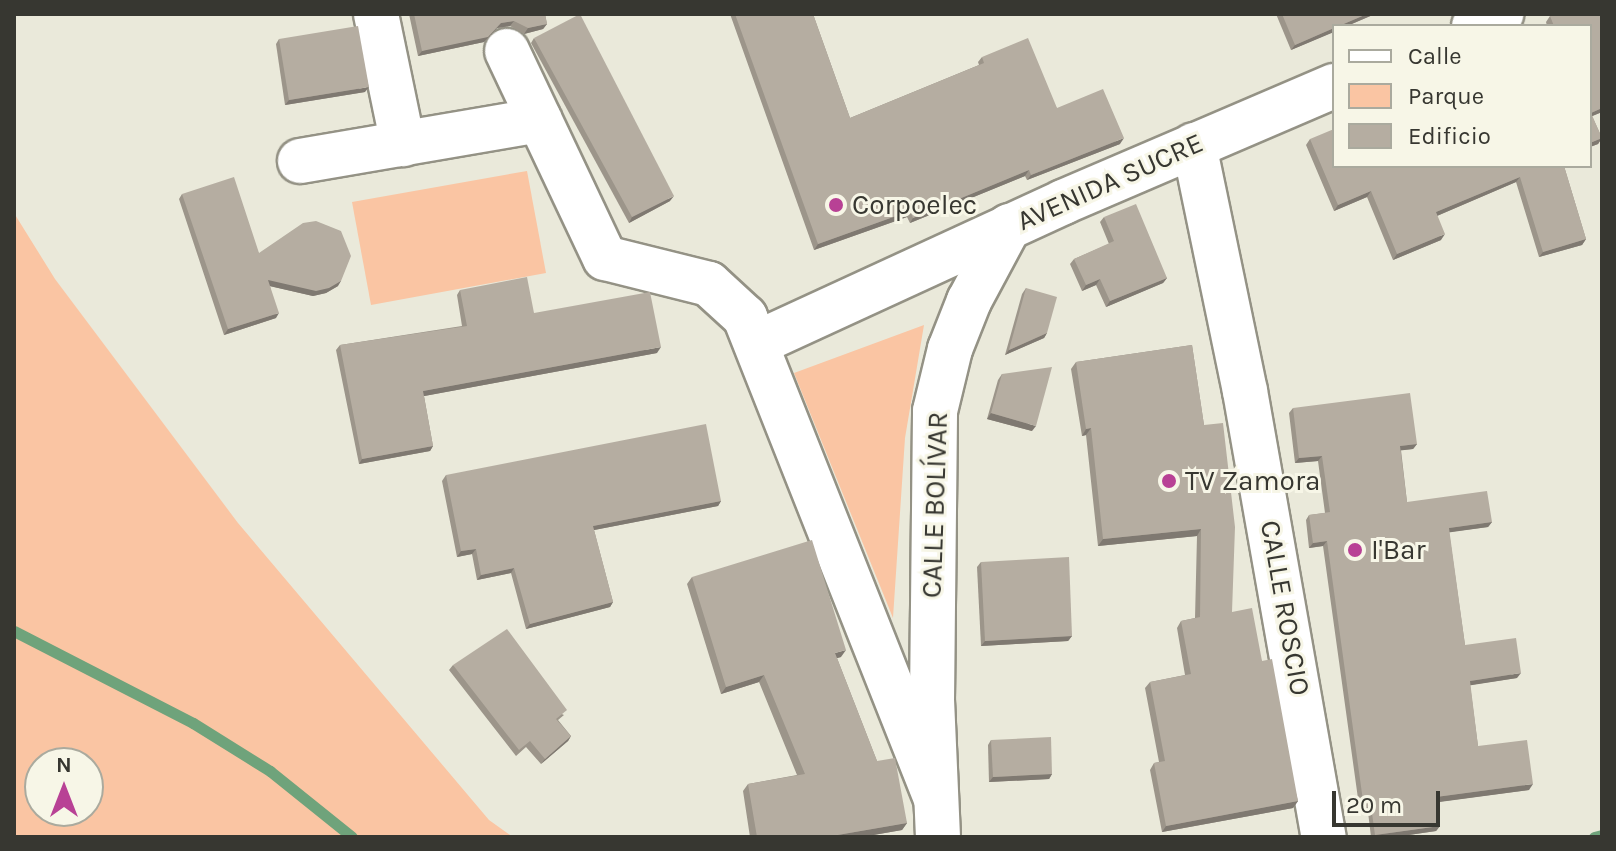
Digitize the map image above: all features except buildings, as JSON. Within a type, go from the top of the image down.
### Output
[{"type":"street","points":[[376,14],[403,144]]},
{"type":"street","points":[[1478,24],[1501,14]]},
{"type":"street","points":[[300,161],[540,120],[507,51]]},
{"type":"street","name":"AVENIDA SUCRE","points":[[757,343],[1009,226],[1332,87]]},
{"type":"street","name":"CALLE BOLÍVAR","points":[[540,120],[605,258],[709,284],[745,317],[937,818]]},
{"type":"street","name":"CALLE ROSCIO","points":[[1194,145],[1255,446],[1324,837]]},
{"type":"street","name":"CALLE BOLÍVAR","points":[[937,818],[932,701],[935,411],[964,313],[1009,226]]},
{"type":"green space","points":[[527,171],[546,273],[371,305],[352,202]]},
{"type":"green space","points":[[14,213],[55,279],[238,523],[489,820],[513,837],[14,837]]},
{"type":"green space","points":[[924,325],[905,438],[893,618],[794,373]]},
{"type":"waterway","points":[[14,631],[193,723],[270,771],[352,837]]},
{"type":"waterway","points":[[1594,837],[1602,835]]},
{"type":"place","name":"Corpoelec","points":[[836,205]]},
{"type":"place","name":"TV Zamora","points":[[1169,481]]},
{"type":"place","name":"I'Bar","points":[[1355,550]]}]
